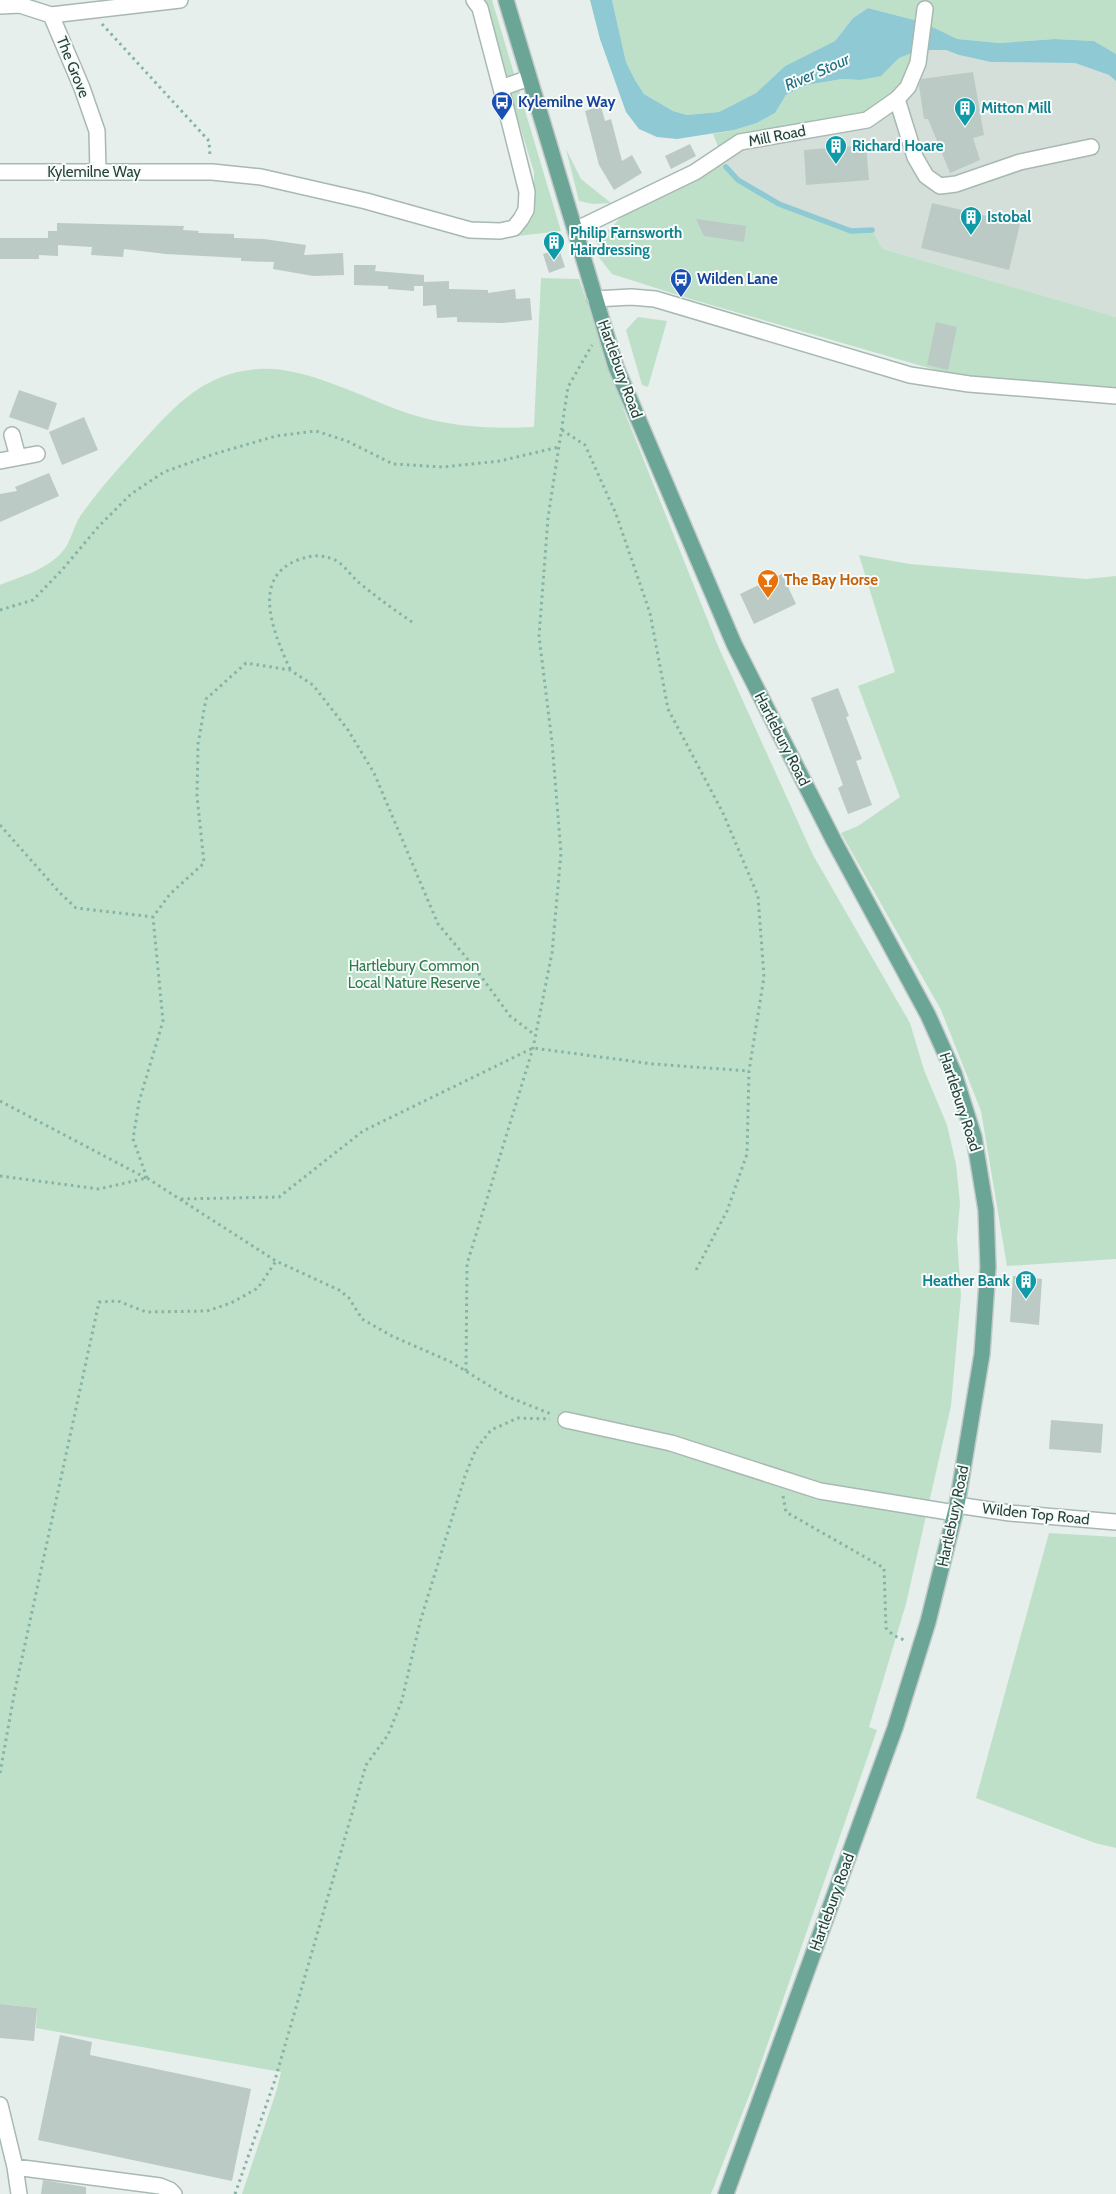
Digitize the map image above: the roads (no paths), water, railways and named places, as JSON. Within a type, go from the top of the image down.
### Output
[{"type":"main road","name":"Hartlebury Road","points":[[506,0],[616,367],[734,644],[834,842],[928,1016],[954,1073],[974,1137],[986,1210],[988,1267],[982,1354],[956,1509],[920,1646],[895,1728],[726,2194]]},
{"type":"street","points":[[0,6],[20,5],[51,15],[91,12],[180,0]]},
{"type":"street","points":[[474,0],[480,8],[501,88],[529,78]]},
{"type":"street","name":"Mill Road","points":[[575,230],[695,172],[740,142],[867,120],[896,99],[908,87],[918,63],[925,9]]},
{"type":"street","name":"The Grove","points":[[51,15],[82,88],[97,131],[98,172]]},
{"type":"street","name":"Kylemilne Way","points":[[0,172],[212,172],[261,177],[366,201],[470,230],[500,231],[514,228],[526,210],[527,192],[501,88]]},
{"type":"street","points":[[896,99],[915,157],[926,176],[940,186],[956,184],[1020,162],[1091,147]]},
{"type":"street","points":[[595,299],[631,297],[655,299],[910,375],[969,384],[1116,396]]},
{"type":"street","points":[[12,435],[18,457]]},
{"type":"street","points":[[0,461],[37,454]]},
{"type":"street","name":"Wilden Top Road","points":[[566,1420],[671,1443],[820,1491],[838,1495],[956,1509],[1116,1522]]},
{"type":"street","points":[[0,2105],[16,2167],[19,2194]]},
{"type":"street","points":[[16,2167],[160,2186],[174,2194]]},
{"type":"water","name":"River Stour","points":[[590,0],[612,0],[626,62],[644,94],[673,111],[687,115],[719,112],[756,93],[785,66],[835,41],[853,18],[868,8],[922,22],[957,39],[999,43],[1055,39],[1094,41],[1116,54],[1116,81],[1109,75],[1075,63],[991,62],[946,50],[919,50],[899,58],[881,76],[860,80],[842,79],[807,85],[786,95],[775,113],[757,123],[734,130],[677,139],[657,137],[639,129],[626,112],[600,39]]},
{"type":"waterway","points":[[726,167],[738,180],[779,204],[851,231],[872,230]]},
{"type":"place","name":"Kylemilne Way","points":[[502,121]]},
{"type":"place","name":"Mitton Mill","points":[[965,127]]},
{"type":"place","name":"Richard Hoare","points":[[836,165]]},
{"type":"place","name":"Istobal","points":[[971,236]]},
{"type":"place","name":"Philip Farnsworth Hairdressing","points":[[554,261]]},
{"type":"place","name":"Wilden Lane","points":[[681,298]]},
{"type":"place","name":"The Bay Horse","points":[[768,599]]},
{"type":"place","name":"Heather Bank","points":[[1026,1300]]},
{"type":"park label","name":"Hartlebury Common Local Nature Reserve","points":[[414,974]]}]
